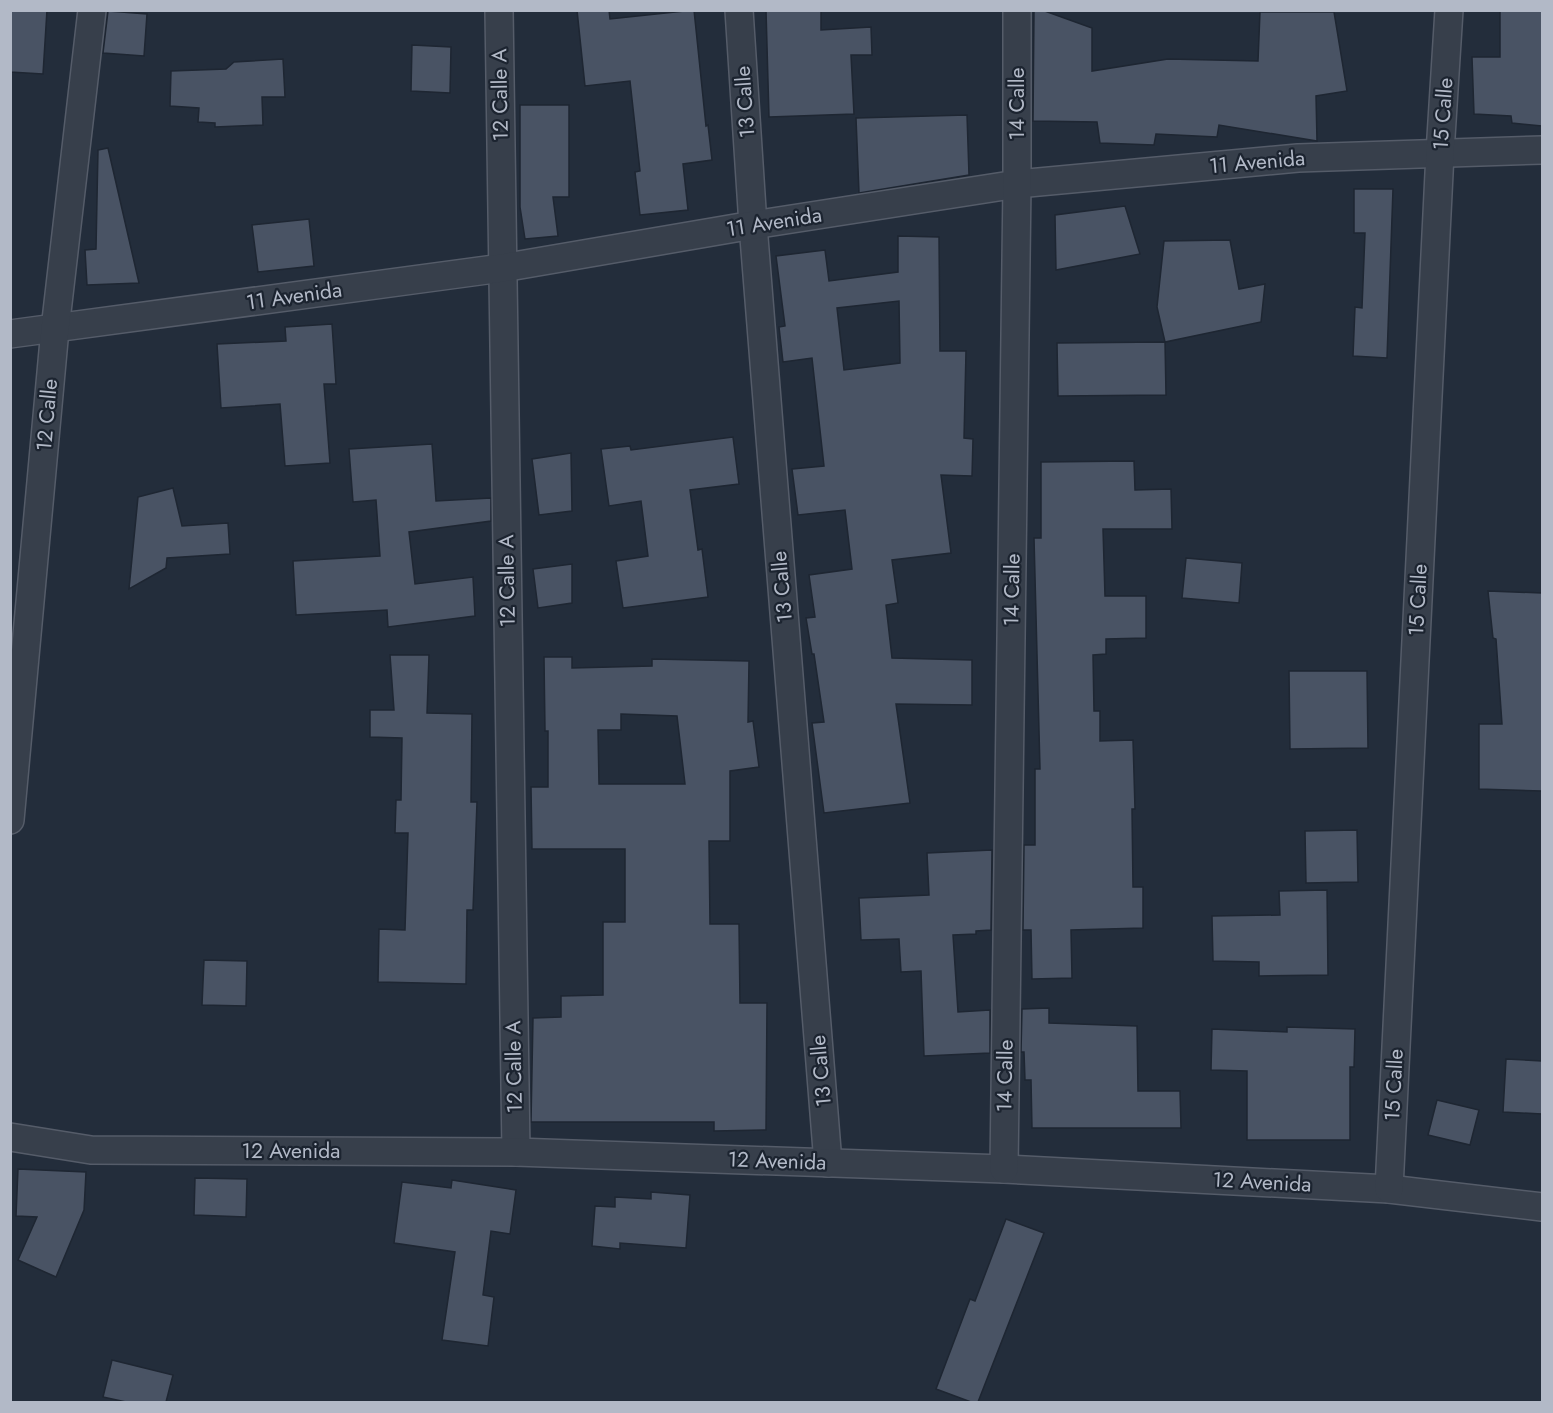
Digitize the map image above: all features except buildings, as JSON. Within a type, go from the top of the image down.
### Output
[{"type":"street","name":"12 Calle","points":[[10,820],[55,329],[92,10]]},
{"type":"street","name":"12 Calle A","points":[[499,10],[516,1152]]},
{"type":"street","name":"13 Calle","points":[[739,10],[753,225],[828,1163]]},
{"type":"street","name":"14 Calle","points":[[1004,1169],[1017,184],[1017,10]]},
{"type":"street","name":"15 Calle","points":[[1389,1189],[1449,10]]},
{"type":"street","name":"11 Avenida","points":[[10,334],[502,268],[753,225],[1017,184],[1298,158],[1542,150]]},
{"type":"street","name":"12 Avenida","points":[[10,1137],[91,1150],[516,1152],[1004,1169],[1389,1189],[1542,1207]]}]
